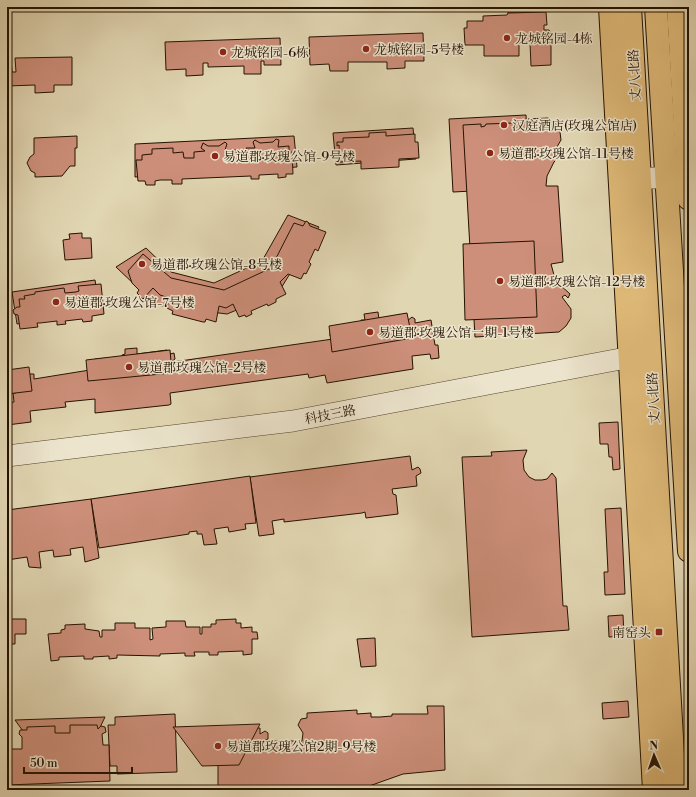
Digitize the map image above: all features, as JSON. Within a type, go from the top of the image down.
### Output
[{"type":"main road","points":[[610,7],[630,179]]},
{"type":"main road","name":"丈八北路","points":[[630,7],[630,179],[640,356],[675,790]]},
{"type":"main road","name":"丈八北路","points":[[656,7],[689,551]]},
{"type":"main road","points":[[678,7],[689,199]]},
{"type":"main road","points":[[640,356],[654,790]]},
{"type":"street","points":[[630,179],[688,177]]},
{"type":"street","name":"科技三路","points":[[7,456],[293,420],[640,356]]},
{"type":"building","points":[[508,7],[543,7],[543,12],[508,13]]},
{"type":"building","name":"龙城铭园-4栋","points":[[546,12],[547,25],[544,25],[544,30],[549,30],[551,34],[551,65],[531,66],[530,43],[519,43],[519,56],[484,56],[484,45],[465,45],[464,28],[467,28],[467,21],[483,21],[483,16],[507,15],[508,13]]},
{"type":"building","name":"龙城铭园-5号楼","points":[[423,33],[424,61],[405,61],[405,68],[387,69],[387,62],[348,62],[348,71],[330,71],[329,64],[310,65],[309,37]]},
{"type":"building","name":"龙城铭园-6栋","points":[[280,38],[281,65],[264,65],[264,61],[261,61],[261,74],[244,74],[244,66],[208,67],[208,63],[203,63],[203,75],[186,76],[186,69],[166,70],[165,42]]},
{"type":"building","points":[[72,57],[72,85],[54,85],[54,92],[35,93],[35,85],[7,86],[7,59],[11,58],[12,72],[16,72],[15,58]]},
{"type":"building","name":"易道郡·玫瑰公馆-11号楼","points":[[526,115],[530,188],[453,192],[449,119]]},
{"type":"building","points":[[548,118],[558,126],[560,132],[561,140],[554,152],[557,154],[560,151],[563,153],[554,162],[547,176],[546,186],[558,186],[563,262],[551,264],[558,283],[570,294],[568,298],[565,295],[562,297],[571,309],[571,318],[566,326],[559,332],[475,337],[463,125],[481,124],[481,127],[485,126],[486,124],[514,123],[515,125],[521,125],[521,122],[528,122],[528,119]]},
{"type":"building","points":[[413,128],[416,159],[336,165],[333,133]]},
{"type":"building","points":[[386,132],[386,136],[415,134],[415,142],[418,142],[419,158],[399,159],[399,167],[361,169],[361,161],[340,162],[339,145],[337,146],[337,142],[343,142],[343,138],[369,137],[369,133]]},
{"type":"building","points":[[77,136],[75,166],[70,166],[62,176],[35,177],[35,173],[31,171],[27,163],[30,157],[34,154],[34,138]]},
{"type":"building","name":"易道郡·玫瑰公馆-9号楼","points":[[294,136],[297,167],[135,177],[135,144]]},
{"type":"building","name":"易道郡·玫瑰公馆-9号楼","points":[[276,139],[279,140],[278,147],[289,146],[289,152],[292,152],[293,174],[286,174],[286,177],[278,178],[278,174],[259,175],[259,179],[251,179],[251,176],[182,179],[182,184],[172,184],[172,180],[160,180],[155,181],[155,185],[146,185],[145,181],[138,181],[136,160],[142,160],[142,155],[152,154],[152,149],[173,148],[173,153],[183,152],[184,158],[194,158],[194,152],[205,151],[201,148],[203,143],[208,146],[219,146],[225,142],[227,144],[225,150],[237,150],[237,155],[247,154],[246,148],[255,148],[253,142],[255,140],[260,143],[273,142]]},
{"type":"building","name":"易道郡·玫瑰公馆-8号楼","points":[[288,215],[319,227],[278,293],[227,314],[156,305],[116,267],[146,248],[171,272],[214,283],[262,261]]},
{"type":"building","name":"易道郡·玫瑰公馆-8号楼","points":[[306,221],[310,226],[326,232],[318,251],[315,249],[309,262],[311,264],[306,274],[304,273],[301,279],[288,274],[280,282],[286,294],[276,299],[276,302],[268,306],[267,304],[251,311],[252,314],[246,317],[245,315],[239,317],[233,304],[226,308],[219,306],[216,322],[206,319],[205,322],[203,322],[172,314],[173,311],[167,308],[169,298],[160,295],[153,288],[143,299],[137,293],[139,290],[132,283],[128,271],[143,254],[171,278],[224,290],[271,268],[294,223],[303,226]]},
{"type":"building","points":[[82,233],[82,238],[91,238],[92,258],[65,260],[63,240],[70,239],[69,234]]},
{"type":"building","name":"易道郡·玫瑰公馆-12号楼","points":[[534,241],[537,317],[465,320],[463,244]]},
{"type":"building","name":"易道郡·玫瑰公馆-7号楼","points":[[95,280],[100,311],[17,324],[12,292]]},
{"type":"building","name":"易道郡·玫瑰公馆-7号楼","points":[[101,284],[104,314],[92,316],[92,321],[83,322],[82,319],[65,321],[66,324],[57,325],[57,321],[37,323],[38,327],[20,329],[18,315],[14,314],[13,310],[20,307],[19,299],[25,299],[24,296],[35,294],[35,292],[64,288],[65,293],[76,292],[79,291],[78,286]]},
{"type":"building","points":[[378,312],[379,320],[406,314],[407,321],[412,317],[415,319],[415,323],[431,320],[435,345],[438,345],[439,358],[431,359],[430,354],[412,356],[413,369],[327,383],[325,375],[309,378],[308,374],[170,393],[171,404],[169,405],[95,413],[95,399],[65,402],[66,407],[30,411],[31,422],[7,425],[7,403],[14,402],[13,393],[16,393],[15,381],[10,382],[11,396],[7,397],[8,371],[27,368],[27,374],[34,374],[34,379],[96,369],[95,359],[122,357],[122,355],[125,354],[125,349],[137,348],[137,354],[167,350],[168,357],[170,354],[174,353],[175,359],[171,362],[173,362],[333,339],[330,336],[330,333],[331,331],[337,332],[336,326],[362,323],[361,320],[365,320],[364,314]]},
{"type":"building","name":"易道郡·玫瑰公馆一期-1号楼","points":[[407,313],[412,338],[332,352],[329,326]]},
{"type":"building","name":"易道郡玫瑰公馆-2号楼","points":[[170,350],[172,373],[88,381],[86,360]]},
{"type":"building","points":[[29,367],[32,391],[7,394],[7,370]]},
{"type":"building","points":[[618,422],[620,469],[613,470],[612,457],[609,457],[608,444],[600,444],[599,423]]},
{"type":"building","points":[[527,450],[523,460],[524,470],[529,477],[535,480],[542,480],[547,479],[552,473],[556,478],[563,606],[567,606],[569,630],[472,637],[462,457],[492,456],[491,452]]},
{"type":"building","points":[[410,456],[412,470],[418,467],[421,473],[416,476],[417,486],[392,489],[393,494],[396,495],[398,514],[366,518],[365,512],[284,522],[284,519],[272,521],[274,534],[259,536],[250,477]]},
{"type":"building","points":[[250,476],[256,523],[245,524],[246,529],[229,532],[228,527],[214,529],[217,544],[204,545],[202,534],[197,534],[197,531],[189,532],[189,534],[99,548],[91,499]]},
{"type":"building","points":[[91,499],[99,558],[85,562],[83,547],[70,549],[71,555],[54,557],[53,550],[39,552],[41,568],[29,567],[27,557],[7,560],[7,510]]},
{"type":"building","points":[[621,508],[625,594],[605,595],[604,572],[608,572],[605,509]]},
{"type":"building","points":[[623,615],[624,636],[609,637],[608,616]]},
{"type":"building","points":[[11,619],[26,619],[26,634],[15,634],[15,644],[7,644],[7,630],[11,630]]},
{"type":"building","points":[[236,619],[236,623],[241,623],[241,628],[252,627],[252,632],[257,632],[258,639],[252,639],[252,654],[243,655],[243,651],[218,652],[218,655],[209,655],[209,652],[194,652],[195,656],[185,656],[185,653],[160,654],[160,656],[117,655],[117,658],[109,659],[109,656],[84,659],[84,656],[59,657],[59,660],[51,661],[48,634],[61,633],[61,630],[65,629],[65,625],[85,624],[85,629],[99,631],[100,637],[102,637],[102,630],[115,630],[115,623],[135,623],[135,628],[150,628],[150,640],[153,639],[152,628],[166,627],[166,621],[185,621],[186,627],[200,627],[200,634],[202,634],[202,627],[211,627],[211,624],[216,624],[216,620]]},
{"type":"building","points":[[375,638],[376,666],[361,667],[357,639]]},
{"type":"building","points":[[628,701],[629,717],[603,719],[602,703]]},
{"type":"building","points":[[427,706],[444,706],[445,770],[403,774],[358,790],[258,790],[257,787],[218,788],[218,754],[221,754],[221,750],[199,749],[199,743],[194,740],[195,735],[201,734],[201,731],[225,731],[226,729],[260,728],[260,734],[265,731],[268,733],[268,739],[264,741],[302,741],[303,733],[298,725],[301,719],[307,718],[307,713],[357,710],[357,714],[371,713],[371,717],[380,717],[392,716],[392,714],[428,714]]},
{"type":"building","points":[[175,714],[177,772],[117,774],[117,766],[110,766],[108,725],[115,725],[115,717]]},
{"type":"building","points":[[105,717],[83,763],[46,763],[15,720]]},
{"type":"building","name":"易道郡玫瑰公馆2期-9号楼","points":[[260,724],[239,765],[202,766],[173,727]]},
{"type":"building","points":[[70,725],[97,725],[98,729],[101,726],[105,727],[106,732],[102,734],[103,745],[109,745],[110,781],[7,785],[7,749],[22,749],[22,737],[19,734],[20,730],[27,730],[27,727],[55,726],[55,733],[70,733]]},
{"type":"place","name":"龙城铭园-4栋","points":[[507,38]]},
{"type":"place","name":"龙城铭园-5号楼","points":[[366,49]]},
{"type":"place","name":"龙城铭园-6栋","points":[[223,52]]},
{"type":"place","name":"汉庭酒店(玫瑰公馆店)","points":[[504,125]]},
{"type":"place","name":"易道郡·玫瑰公馆-11号楼","points":[[490,153]]},
{"type":"place","name":"易道郡·玫瑰公馆-9号楼","points":[[215,156]]},
{"type":"place","name":"易道郡·玫瑰公馆-8号楼","points":[[142,264]]},
{"type":"place","name":"易道郡·玫瑰公馆-12号楼","points":[[500,281]]},
{"type":"place","name":"易道郡·玫瑰公馆-7号楼","points":[[56,302]]},
{"type":"place","name":"易道郡·玫瑰公馆一期-1号楼","points":[[370,332]]},
{"type":"place","name":"易道郡玫瑰公馆-2号楼","points":[[129,367]]},
{"type":"place","name":"南窑头","points":[[659,632]]},
{"type":"place","name":"易道郡玫瑰公馆2期-9号楼","points":[[218,746]]}]
